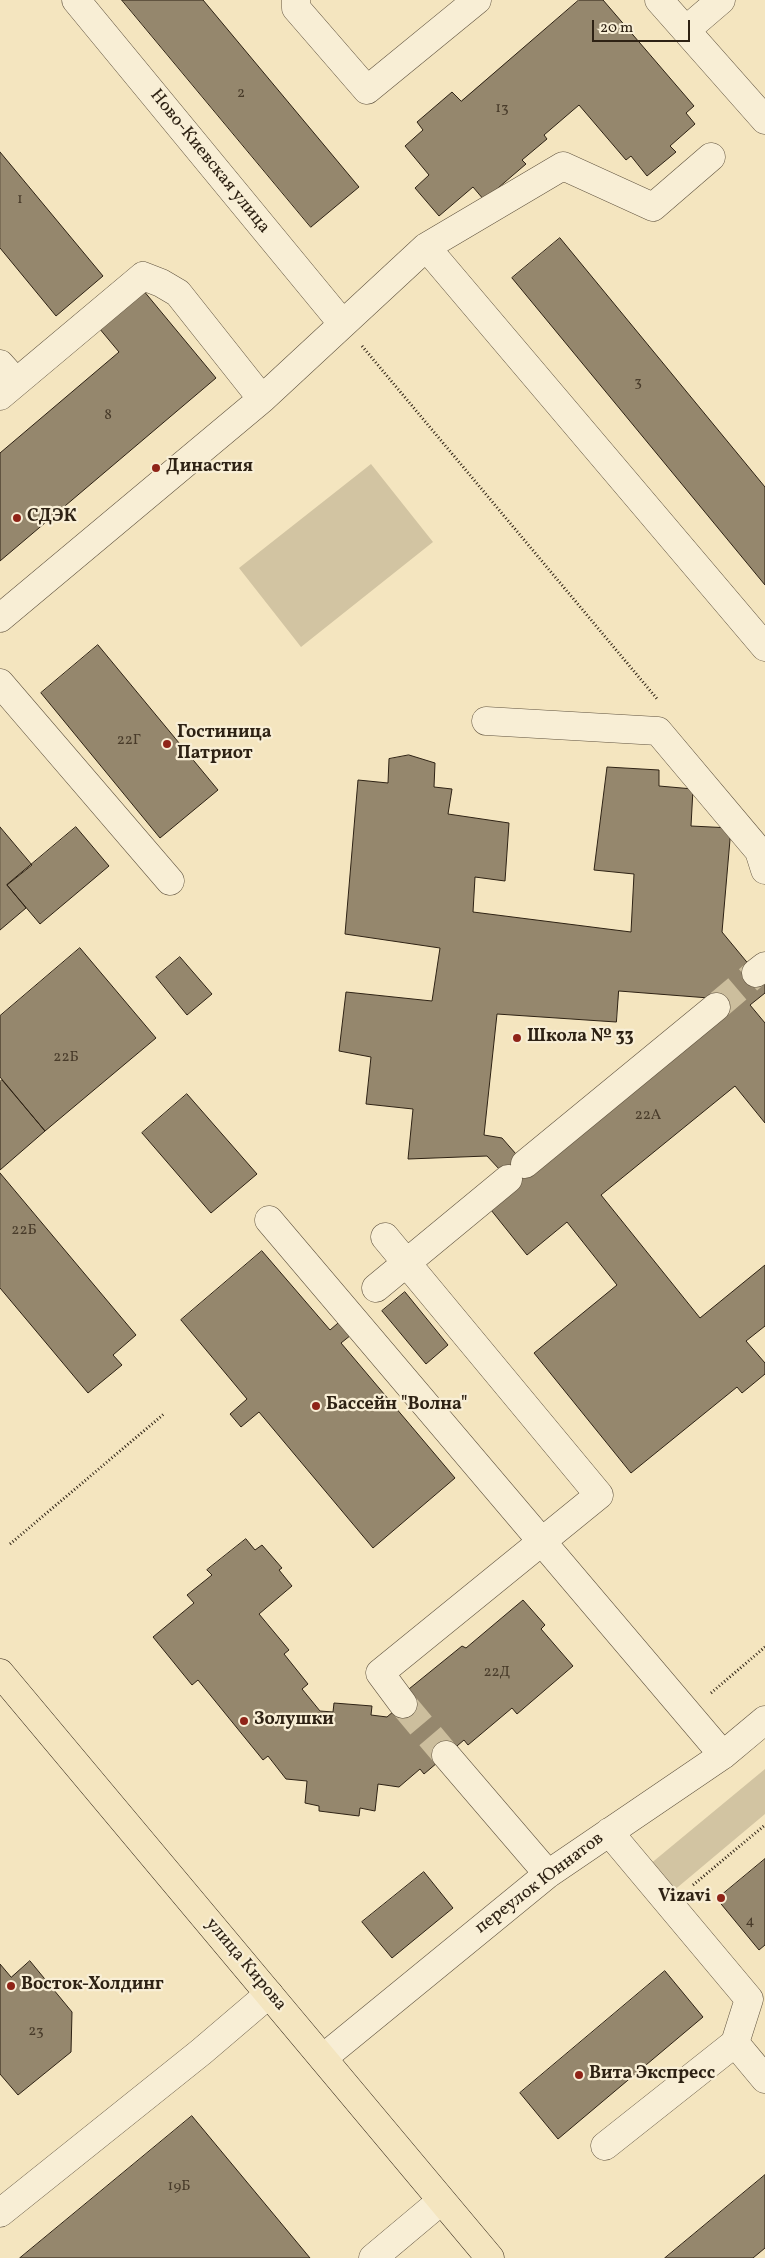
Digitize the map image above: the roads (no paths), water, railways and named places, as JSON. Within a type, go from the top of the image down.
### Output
[{"type":"main road","name":"улица Кирова","points":[[0,1673],[323,2058],[441,2202],[490,2258]]},
{"type":"street","name":"Ново-Киевская улица","points":[[76,0],[342,323]]},
{"type":"street","points":[[296,0],[296,8],[367,90],[476,0]]},
{"type":"street","points":[[659,0],[765,120]]},
{"type":"street","points":[[686,30],[721,0]]},
{"type":"street","points":[[0,618],[262,399],[426,247],[563,166],[653,207],[712,157]]},
{"type":"street","points":[[426,247],[765,647]]},
{"type":"street","points":[[5,381],[143,276],[161,282],[178,293],[262,399]]},
{"type":"street","points":[[0,683],[170,881]]},
{"type":"street","points":[[486,721],[658,731],[759,851],[765,870]]},
{"type":"street","points":[[376,1288],[716,1007]]},
{"type":"street","points":[[269,1220],[543,1540],[723,1755]]},
{"type":"street","points":[[385,1237],[599,1495],[380,1674],[403,1704]]},
{"type":"street","name":"переулок Юннатов","points":[[323,2058],[548,1874],[723,1755],[765,1720]]},
{"type":"street","points":[[446,1755],[548,1874]]},
{"type":"street","points":[[605,2146],[735,2043],[757,1992],[670,1904],[609,1832]]},
{"type":"street","points":[[0,2213],[201,2052],[269,1994]]},
{"type":"street","points":[[735,2043],[765,2079]]},
{"type":"street","points":[[373,2258],[441,2202]]},
{"type":"tunnel","points":[[716,1007],[756,973]]},
{"type":"tunnel","points":[[403,1704],[446,1755]]},
{"type":"place","name":"Династия","points":[[156,468]]},
{"type":"place","name":"СДЭК","points":[[17,518]]},
{"type":"place","name":"Гостиница Патриот","points":[[167,744]]},
{"type":"place","name":"Школа № 33","points":[[517,1038]]},
{"type":"place","name":"Бассейн \"Волна\"","points":[[316,1406]]},
{"type":"place","name":"Золушки","points":[[244,1721]]},
{"type":"place","name":"Vizavi","points":[[721,1898]]},
{"type":"place","name":"Восток-Холдинг","points":[[11,1986]]},
{"type":"place","name":"Вита Экспресс","points":[[579,2075]]}]
